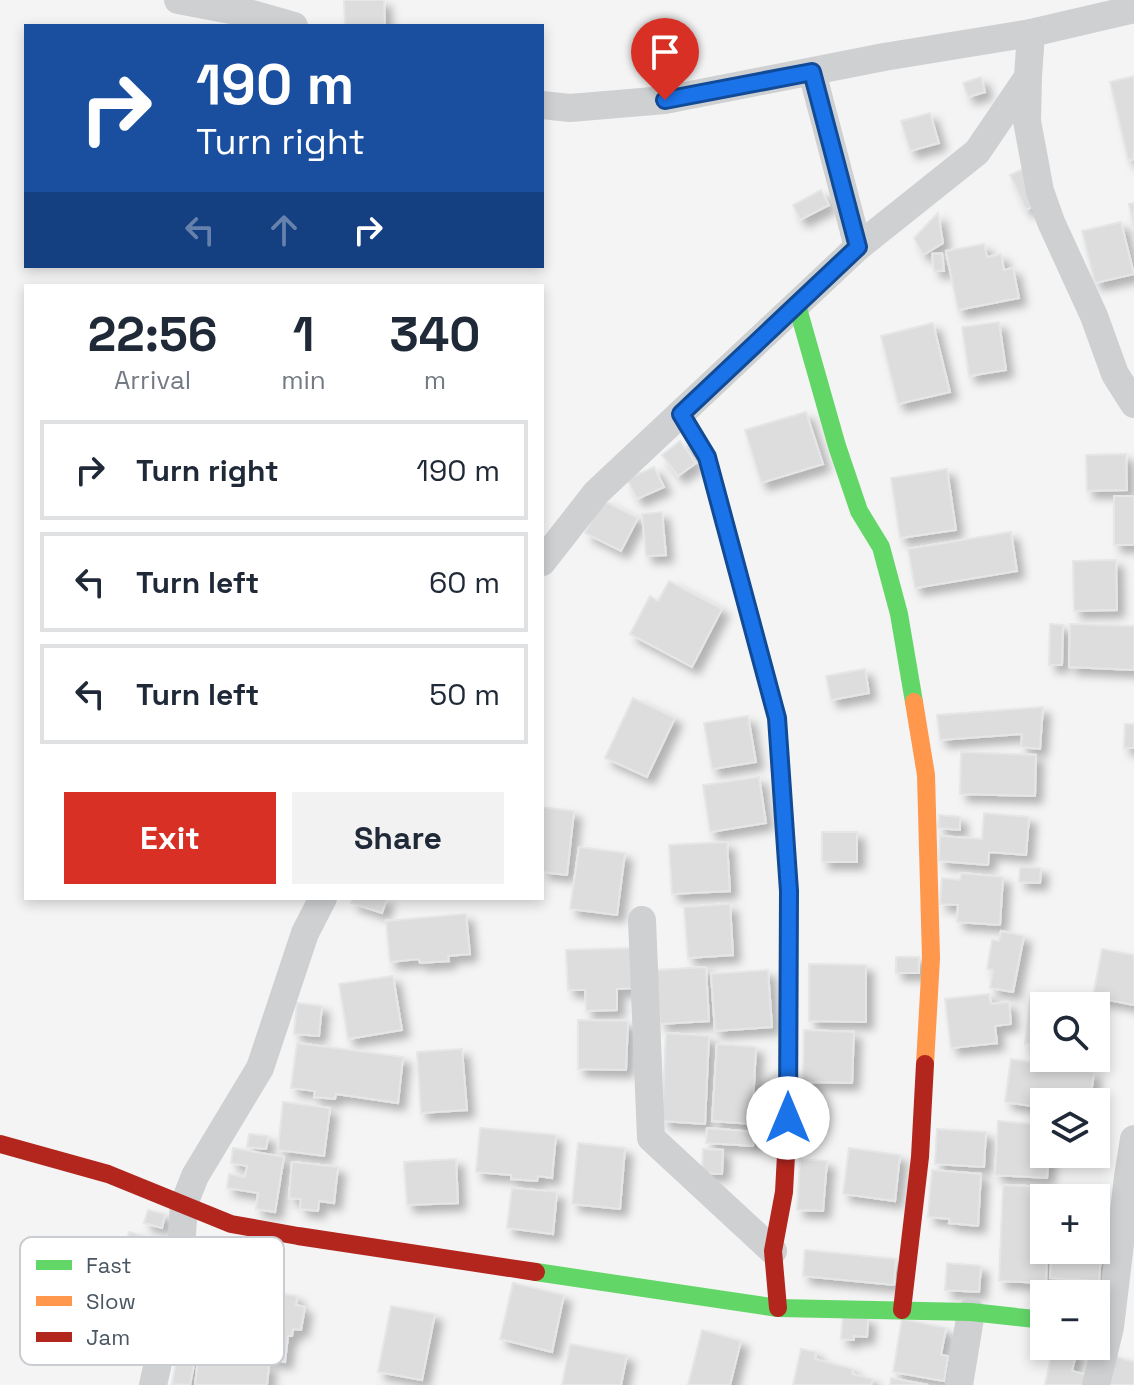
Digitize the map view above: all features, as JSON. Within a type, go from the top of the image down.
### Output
[{"type":"street","points":[[178,0],[287,24]]},
{"type":"street","points":[[544,105],[570,108],[665,100],[884,57],[1031,33],[1134,9]]},
{"type":"street","points":[[1031,33],[1027,121],[1040,191],[1094,316],[1115,374],[1134,404]]},
{"type":"street","points":[[812,72],[858,247]]},
{"type":"street","points":[[544,559],[596,493],[858,247],[977,152],[1028,77]]},
{"type":"street","points":[[797,305],[859,511],[881,547],[899,614],[926,775],[931,958],[920,1157],[902,1310]]},
{"type":"street","points":[[681,414],[707,457],[777,718],[789,891],[788,1102],[784,1192],[773,1251],[778,1308]]},
{"type":"street","points":[[182,1237],[184,1204],[195,1176],[260,1068],[305,933],[322,900]]},
{"type":"street","points":[[642,920],[651,1138],[773,1251]]},
{"type":"street","points":[[1096,1385],[1113,1328],[1134,1139]]},
{"type":"street","points":[[0,1144],[108,1174],[231,1224],[298,1236],[778,1308],[971,1312],[1030,1318]]},
{"type":"street","points":[[959,1385],[971,1312]]},
{"type":"street","points":[[153,1385],[158,1365]]},
{"type":"building","points":[[344,0],[384,0],[385,24],[345,24]]},
{"type":"building","points":[[1134,76],[1134,159],[1128,160],[1110,82]]},
{"type":"building","points":[[981,77],[985,92],[968,97],[963,83]]},
{"type":"building","points":[[930,113],[939,143],[910,151],[901,121]]},
{"type":"building","points":[[1025,168],[1041,203],[1026,210],[1010,175]]},
{"type":"building","points":[[821,190],[829,205],[800,220],[793,205]]},
{"type":"building","points":[[1134,203],[1134,229],[1129,204]]},
{"type":"building","points":[[938,213],[943,243],[923,255],[914,238]]},
{"type":"building","points":[[1121,222],[1134,274],[1095,283],[1082,231]]},
{"type":"building","points":[[984,244],[987,257],[1001,254],[1004,270],[1013,268],[1019,298],[958,310],[946,251]]},
{"type":"building","points":[[942,253],[944,271],[934,271],[932,254]]},
{"type":"building","points":[[999,322],[1006,370],[969,376],[962,327]]},
{"type":"building","points":[[933,323],[950,392],[898,404],[881,336]]},
{"type":"building","points":[[806,412],[823,464],[761,483],[745,430]]},
{"type":"building","points":[[680,441],[696,463],[678,476],[662,455]]},
{"type":"building","points":[[1126,454],[1127,490],[1087,491],[1086,455]]},
{"type":"building","points":[[654,467],[664,487],[637,499],[627,479]]},
{"type":"building","points":[[947,469],[956,530],[900,538],[891,478]]},
{"type":"building","points":[[1114,496],[1134,496],[1134,545],[1114,545]]},
{"type":"building","points":[[602,500],[638,518],[621,551],[585,533]]},
{"type":"building","points":[[662,512],[666,555],[646,556],[642,514]]},
{"type":"building","points":[[1011,532],[1017,571],[915,588],[908,549]]},
{"type":"building","points":[[1116,560],[1117,610],[1074,611],[1073,561]]},
{"type":"building","points":[[669,581],[722,609],[692,667],[630,634],[650,596],[658,601]]},
{"type":"building","points":[[1050,624],[1063,625],[1062,665],[1049,665]]},
{"type":"building","points":[[1070,624],[1134,626],[1134,670],[1069,667]]},
{"type":"building","points":[[865,669],[869,693],[831,700],[826,676]]},
{"type":"building","points":[[633,698],[675,718],[647,777],[605,758]]},
{"type":"building","points":[[1043,707],[1040,749],[1021,747],[1022,734],[940,740],[937,715]]},
{"type":"building","points":[[748,716],[756,762],[712,769],[704,723]]},
{"type":"building","points":[[1125,724],[1134,724],[1134,748],[1124,748]]},
{"type":"building","points":[[961,752],[1036,755],[1035,796],[960,794]]},
{"type":"building","points":[[759,777],[766,823],[710,832],[703,785]]},
{"type":"building","points":[[544,807],[574,811],[567,875],[544,872]]},
{"type":"building","points":[[984,813],[1029,817],[1026,855],[989,852],[988,865],[939,861],[940,836],[982,839]]},
{"type":"building","points":[[939,815],[960,817],[960,830],[938,828]]},
{"type":"building","points":[[822,832],[857,832],[857,862],[822,862]]},
{"type":"building","points":[[727,842],[730,891],[672,894],[669,845]]},
{"type":"building","points":[[579,847],[625,853],[617,915],[570,909]]},
{"type":"building","points":[[1020,867],[1041,868],[1040,883],[1019,882]]},
{"type":"building","points":[[961,873],[1003,877],[1000,925],[957,922],[958,905],[940,904],[942,878],[960,880]]},
{"type":"building","points":[[352,900],[386,900],[382,913],[351,903]]},
{"type":"building","points":[[730,904],[733,955],[688,958],[684,907]]},
{"type":"building","points":[[466,914],[470,954],[448,956],[449,961],[420,963],[419,959],[390,962],[386,921]]},
{"type":"building","points":[[1001,931],[1024,936],[1013,992],[990,988],[993,970],[987,969],[992,940],[999,941]]},
{"type":"building","points":[[636,948],[637,988],[617,989],[617,1010],[586,1011],[585,990],[568,990],[566,950]]},
{"type":"building","points":[[1102,949],[1134,955],[1134,1005],[1110,1000],[1110,992],[1094,992]]},
{"type":"building","points":[[896,957],[919,957],[919,973],[896,973]]},
{"type":"building","points":[[809,964],[866,965],[866,1022],[809,1021]]},
{"type":"building","points":[[706,967],[709,1021],[660,1024],[656,970]]},
{"type":"building","points":[[768,970],[772,1027],[715,1031],[711,974]]},
{"type":"building","points":[[393,976],[402,1030],[348,1039],[339,984]]},
{"type":"building","points":[[989,994],[991,1004],[1009,1002],[1011,1024],[995,1026],[997,1043],[951,1048],[945,999]]},
{"type":"building","points":[[1030,998],[1030,1045],[1025,1044]]},
{"type":"building","points":[[297,1003],[322,1006],[319,1036],[294,1034]]},
{"type":"building","points":[[578,1020],[628,1021],[626,1070],[578,1069]]},
{"type":"building","points":[[804,1030],[854,1032],[852,1083],[803,1082]]},
{"type":"building","points":[[666,1033],[709,1036],[705,1124],[662,1121]]},
{"type":"building","points":[[297,1043],[403,1057],[398,1103],[336,1094],[335,1099],[314,1097],[315,1091],[291,1088]]},
{"type":"building","points":[[717,1044],[756,1047],[752,1124],[712,1121]]},
{"type":"building","points":[[462,1049],[467,1110],[421,1113],[417,1052]]},
{"type":"building","points":[[1011,1059],[1030,1062],[1030,1072],[1094,1072],[1092,1088],[1030,1088],[1030,1106],[1005,1102]]},
{"type":"building","points":[[283,1102],[330,1108],[324,1156],[278,1150]]},
{"type":"building","points":[[998,1121],[1030,1124],[1030,1168],[1048,1168],[1047,1178],[995,1175]]},
{"type":"building","points":[[480,1128],[556,1135],[552,1178],[538,1176],[537,1181],[511,1179],[511,1175],[476,1172]]},
{"type":"building","points":[[707,1128],[754,1132],[753,1146],[706,1143]]},
{"type":"building","points":[[937,1129],[986,1132],[984,1167],[935,1164]]},
{"type":"building","points":[[249,1134],[268,1136],[266,1149],[247,1147]]},
{"type":"building","points":[[578,1143],[625,1148],[620,1209],[572,1204]]},
{"type":"building","points":[[233,1148],[284,1157],[275,1212],[256,1209],[258,1193],[227,1188],[229,1174],[245,1177],[247,1166],[231,1163]]},
{"type":"building","points":[[849,1148],[900,1155],[895,1201],[843,1194]]},
{"type":"building","points":[[703,1149],[723,1150],[722,1174],[702,1173]]},
{"type":"building","points":[[456,1159],[458,1203],[407,1205],[404,1162]]},
{"type":"building","points":[[800,1159],[827,1161],[823,1211],[797,1210]]},
{"type":"building","points":[[292,1162],[338,1167],[334,1203],[319,1201],[318,1211],[300,1209],[301,1199],[289,1198]]},
{"type":"building","points":[[932,1170],[981,1174],[978,1226],[928,1217]]},
{"type":"building","points":[[1003,1185],[1030,1186],[1030,1264],[1047,1264],[1046,1280],[999,1281]]},
{"type":"building","points":[[512,1188],[557,1192],[553,1234],[507,1228]]},
{"type":"building","points":[[148,1210],[165,1214],[162,1228],[144,1223]]},
{"type":"building","points":[[129,1232],[148,1237],[128,1237]]},
{"type":"building","points":[[805,1250],[896,1259],[894,1285],[803,1276]]},
{"type":"building","points":[[947,1263],[981,1266],[979,1292],[945,1290]]},
{"type":"building","points":[[1051,1264],[1100,1264],[1099,1280],[1050,1278]]},
{"type":"building","points":[[513,1283],[564,1295],[552,1352],[500,1339]]},
{"type":"building","points":[[284,1294],[297,1296],[296,1305],[305,1307],[301,1330],[293,1329],[292,1336],[288,1336],[285,1362]]},
{"type":"building","points":[[391,1306],[435,1314],[422,1380],[378,1372]]},
{"type":"building","points":[[843,1315],[868,1318],[867,1337],[841,1339]]},
{"type":"building","points":[[902,1319],[946,1328],[941,1355],[948,1356],[944,1381],[893,1372]]},
{"type":"building","points":[[702,1330],[741,1341],[730,1385],[688,1385]]},
{"type":"building","points":[[570,1344],[627,1355],[621,1385],[562,1385]]},
{"type":"building","points":[[801,1349],[816,1352],[815,1359],[853,1369],[852,1374],[873,1379],[871,1385],[793,1385]]},
{"type":"building","points":[[1114,1356],[1134,1362],[1134,1385],[1105,1385]]},
{"type":"building","points":[[1050,1360],[1075,1360],[1072,1371],[1087,1375],[1085,1385],[1045,1385]]},
{"type":"building","points":[[176,1365],[194,1365],[190,1385],[172,1384]]},
{"type":"building","points":[[197,1365],[269,1365],[267,1385],[195,1385]]},
{"type":"building","points":[[891,1378],[928,1385],[890,1385]]},
{"type":"traffic: fast","points":[[797,305],[859,511],[881,547],[899,614],[914,702]]},
{"type":"traffic: fast","points":[[536,1272],[778,1308],[971,1312],[1030,1318]]},
{"type":"traffic: slow","points":[[681,414],[707,457],[777,718],[780,761]]},
{"type":"traffic: slow","points":[[914,702],[926,775],[931,958],[925,1064]]},
{"type":"traffic: jam","points":[[778,1308],[773,1251],[784,1192],[788,1118],[789,891],[780,761]]},
{"type":"traffic: jam","points":[[902,1310],[920,1157],[925,1064]]},
{"type":"traffic: jam","points":[[0,1144],[108,1174],[231,1224],[536,1272]]},
{"type":"route","points":[[665,100],[812,72],[858,247],[681,414],[707,457],[777,718],[789,891],[788,1118]]}]
